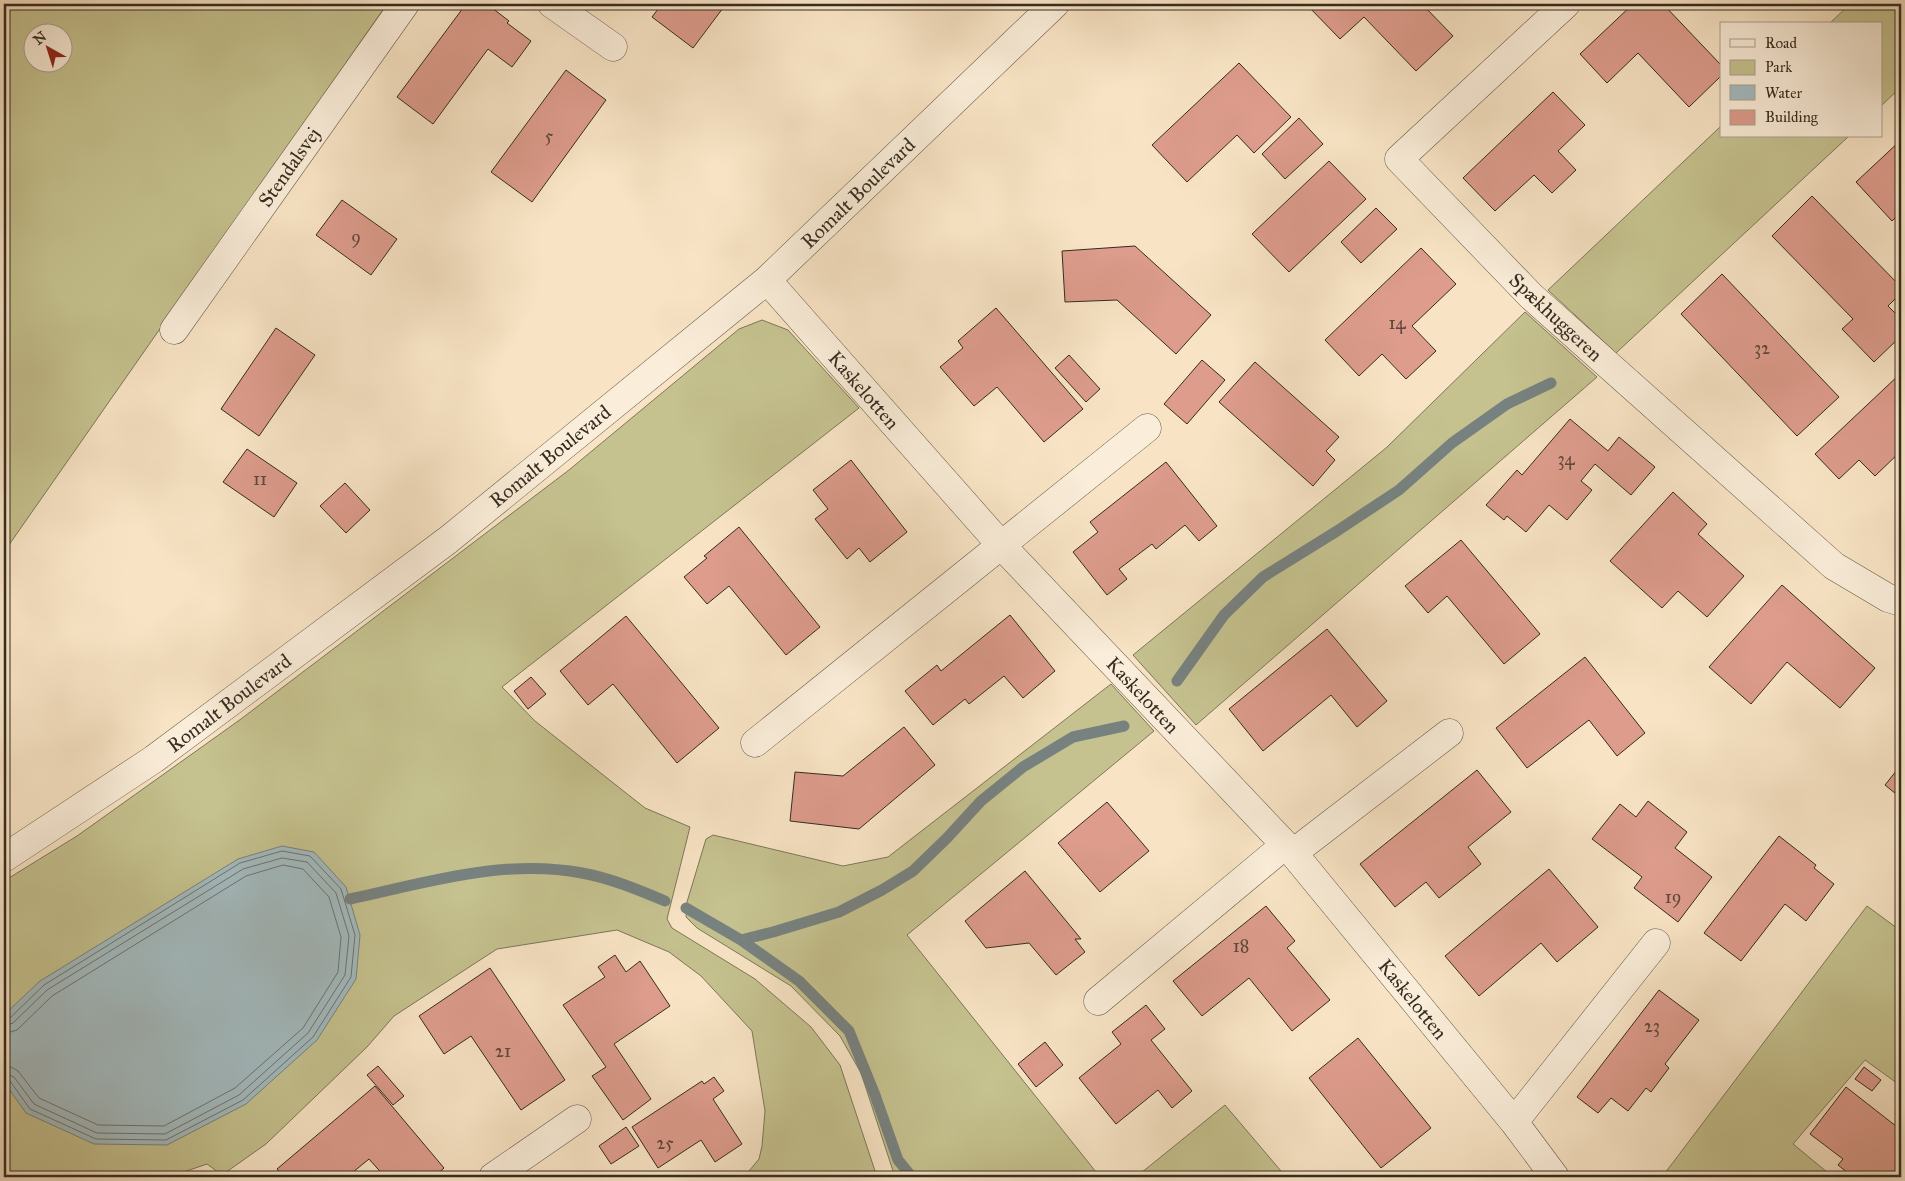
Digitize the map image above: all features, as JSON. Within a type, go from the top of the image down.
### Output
[{"type":"street","name":"Stendalsvej","points":[[174,330],[405,4]]},
{"type":"street","points":[[552,4],[613,47]]},
{"type":"street","name":"Spækhuggeren","points":[[1566,4],[1399,159],[1531,296],[1834,566],[1888,598],[1901,602]]},
{"type":"street","name":"Romalt Boulevard","points":[[4,858],[154,759],[448,540],[767,280],[1038,9]]},
{"type":"street","name":"Kaskelotten","points":[[767,280],[1001,545],[1289,849],[1514,1122],[1555,1177]]},
{"type":"street","points":[[755,744],[1147,428]]},
{"type":"street","points":[[1098,1001],[1289,849],[1449,733]]},
{"type":"street","points":[[1514,1122],[1656,943]]},
{"type":"street","points":[[509,1173],[577,1119]]},
{"type":"green space","points":[[4,4],[387,4],[4,552]]},
{"type":"green space","points":[[1850,4],[1901,4],[1901,87],[1882,105],[1882,22],[1831,22]]},
{"type":"green space","points":[[1720,127],[1720,138],[1847,138],[1616,353],[1548,290]]},
{"type":"green space","points":[[1525,312],[1597,377],[1196,725],[1133,655],[1386,448]]},
{"type":"green space","points":[[762,320],[788,330],[859,408],[502,687],[535,721],[645,808],[690,827],[667,919],[672,928],[755,979],[811,1027],[840,1065],[877,1177],[744,1177],[759,1159],[765,1111],[752,1031],[701,976],[669,952],[617,930],[497,949],[394,1016],[367,1047],[266,1144],[222,1175],[207,1164],[169,1177],[4,1177],[4,881],[77,836],[241,719],[569,470],[739,329]]},
{"type":"green space","points":[[1111,684],[1154,731],[907,935],[1100,1177],[895,1177],[861,1073],[840,1036],[791,986],[697,928],[686,917],[687,902],[706,839],[713,835],[843,866],[888,857]]},
{"type":"green space","points":[[1867,906],[1901,931],[1901,1086],[1865,1060],[1793,1144],[1833,1177],[1662,1177]]},
{"type":"green space","points":[[1225,1105],[1286,1177],[1136,1177]]},
{"type":"water","points":[[282,846],[314,852],[346,887],[360,935],[356,979],[317,1040],[246,1104],[167,1145],[94,1144],[26,1113],[4,1082],[4,1022],[6,1013],[40,981],[238,859]]},
{"type":"building","points":[[466,4],[487,4],[509,21],[507,23],[531,41],[512,67],[488,49],[433,124],[397,97]]},
{"type":"building","points":[[662,4],[726,4],[693,48],[652,17]]},
{"type":"building","points":[[1306,4],[1422,4],[1453,36],[1416,71],[1364,17],[1340,39]]},
{"type":"building","points":[[1633,4],[1663,4],[1720,64],[1720,77],[1689,107],[1638,53],[1607,83],[1580,54]]},
{"type":"building","points":[[1239,63],[1291,117],[1254,153],[1237,135],[1187,182],[1152,145]]},
{"type":"building","points":[[566,70],[606,100],[532,202],[491,172]]},
{"type":"building","points":[[1553,92],[1585,125],[1558,151],[1576,170],[1552,193],[1534,175],[1495,211],[1463,178]]},
{"type":"building","points":[[1299,118],[1323,144],[1285,179],[1262,154]]},
{"type":"building","points":[[1901,140],[1901,212],[1892,221],[1856,182]]},
{"type":"building","points":[[1329,161],[1366,199],[1289,272],[1252,234]]},
{"type":"building","points":[[1812,196],[1901,287],[1901,293],[1888,306],[1901,319],[1901,336],[1874,362],[1842,329],[1853,319],[1772,236]]},
{"type":"building","points":[[342,200],[397,239],[371,275],[316,235]]},
{"type":"building","points":[[1376,208],[1397,229],[1361,263],[1341,242]]},
{"type":"building","points":[[1135,246],[1211,315],[1176,354],[1117,300],[1065,302],[1062,251]]},
{"type":"building","points":[[1421,248],[1456,284],[1412,326],[1436,351],[1406,379],[1382,354],[1359,376],[1325,340]]},
{"type":"building","points":[[1722,274],[1839,397],[1797,436],[1681,314]]},
{"type":"building","points":[[996,308],[1083,409],[1044,442],[997,387],[974,406],[940,367],[963,348],[958,341]]},
{"type":"building","points":[[276,328],[315,355],[259,436],[221,409]]},
{"type":"building","points":[[1069,355],[1100,389],[1086,402],[1055,368]]},
{"type":"building","points":[[1202,360],[1225,380],[1187,424],[1164,404]]},
{"type":"building","points":[[1255,362],[1339,437],[1326,451],[1335,460],[1313,486],[1219,402]]},
{"type":"building","points":[[1901,373],[1901,451],[1875,476],[1859,460],[1839,479],[1815,454]]},
{"type":"building","points":[[1570,419],[1608,451],[1619,437],[1655,467],[1631,495],[1595,464],[1581,481],[1592,490],[1567,520],[1549,505],[1526,532],[1507,516],[1504,520],[1486,505],[1517,470],[1522,475]]},
{"type":"building","points":[[247,449],[297,483],[274,517],[223,482]]},
{"type":"building","points":[[851,460],[907,532],[870,562],[859,548],[847,559],[815,519],[828,509],[813,490]]},
{"type":"building","points":[[1166,462],[1217,526],[1199,541],[1185,525],[1156,549],[1152,544],[1119,569],[1127,579],[1107,595],[1073,552],[1098,532],[1090,522]]},
{"type":"building","points":[[345,483],[370,510],[346,533],[320,506]]},
{"type":"building","points":[[1673,492],[1707,524],[1698,534],[1744,576],[1707,617],[1678,591],[1662,608],[1610,561]]},
{"type":"building","points":[[739,527],[820,627],[786,655],[729,586],[707,604],[684,577],[707,558],[704,556]]},
{"type":"building","points":[[1461,540],[1540,634],[1504,664],[1447,596],[1428,613],[1405,586]]},
{"type":"building","points":[[1782,585],[1875,668],[1840,708],[1787,662],[1751,704],[1709,667]]},
{"type":"building","points":[[1010,615],[1055,671],[1023,698],[1004,676],[969,704],[965,699],[933,725],[905,691],[937,665],[941,671]]},
{"type":"building","points":[[626,616],[719,728],[677,763],[613,684],[588,705],[560,671]]},
{"type":"building","points":[[1327,629],[1387,701],[1357,727],[1331,695],[1263,751],[1229,709]]},
{"type":"building","points":[[1585,657],[1645,733],[1617,756],[1589,720],[1527,768],[1496,728]]},
{"type":"building","points":[[531,677],[546,694],[528,709],[514,691]]},
{"type":"building","points":[[904,727],[935,765],[859,829],[790,821],[795,772],[843,776]]},
{"type":"building","points":[[1901,765],[1901,798],[1885,785]]},
{"type":"building","points":[[1477,770],[1511,812],[1468,847],[1481,864],[1439,898],[1426,882],[1395,907],[1360,864]]},
{"type":"building","points":[[1648,801],[1687,832],[1675,848],[1712,877],[1678,922],[1634,888],[1642,877],[1592,839],[1620,804],[1636,817]]},
{"type":"building","points":[[1107,802],[1149,851],[1100,892],[1058,843]]},
{"type":"building","points":[[1779,836],[1816,865],[1814,868],[1834,884],[1806,921],[1785,904],[1741,961],[1704,933]]},
{"type":"building","points":[[1549,869],[1598,927],[1557,962],[1541,943],[1479,996],[1445,956]]},
{"type":"building","points":[[1025,871],[1081,939],[1075,939],[1085,952],[1056,975],[1029,943],[986,948],[965,921]]},
{"type":"building","points":[[1266,906],[1295,941],[1287,948],[1330,1000],[1292,1031],[1249,978],[1202,1016],[1173,981]]},
{"type":"building","points":[[615,955],[626,972],[640,961],[670,1006],[614,1044],[651,1099],[623,1120],[592,1076],[606,1067],[563,1005],[605,977],[598,967]]},
{"type":"building","points":[[490,968],[565,1080],[521,1110],[471,1036],[444,1054],[419,1016]]},
{"type":"building","points":[[1659,990],[1699,1020],[1665,1064],[1669,1068],[1651,1092],[1646,1088],[1628,1111],[1611,1098],[1598,1113],[1577,1097]]},
{"type":"building","points":[[1146,1005],[1165,1029],[1151,1040],[1192,1091],[1172,1108],[1158,1090],[1116,1124],[1079,1078],[1121,1044],[1112,1032]]},
{"type":"building","points":[[1358,1038],[1431,1128],[1381,1168],[1309,1078]]},
{"type":"building","points":[[1045,1042],[1063,1065],[1036,1087],[1018,1064]]},
{"type":"building","points":[[378,1066],[404,1096],[393,1105],[367,1075]]},
{"type":"building","points":[[1864,1067],[1881,1080],[1872,1091],[1855,1079]]},
{"type":"building","points":[[714,1077],[724,1091],[713,1099],[742,1144],[715,1162],[701,1140],[658,1168],[632,1127],[702,1081],[704,1084]]},
{"type":"building","points":[[375,1086],[444,1168],[434,1177],[385,1177],[369,1159],[347,1177],[284,1177],[277,1169]]},
{"type":"building","points":[[1846,1087],[1901,1130],[1901,1169],[1895,1177],[1853,1177],[1838,1165],[1843,1159],[1810,1134]]},
{"type":"building","points":[[626,1127],[639,1146],[611,1164],[599,1146]]},
{"type":"waterway","points":[[1177,681],[1224,615],[1263,577],[1399,490],[1452,443],[1507,404],[1551,383]]},
{"type":"waterway","points":[[741,940],[839,912],[882,890],[913,871],[981,801],[1023,767],[1073,737],[1124,726]]},
{"type":"waterway","points":[[350,899],[465,874],[523,868],[553,869],[593,875],[665,901]]},
{"type":"waterway","points":[[686,908],[741,940],[799,981],[849,1031],[875,1095],[898,1160],[912,1177]]}]
